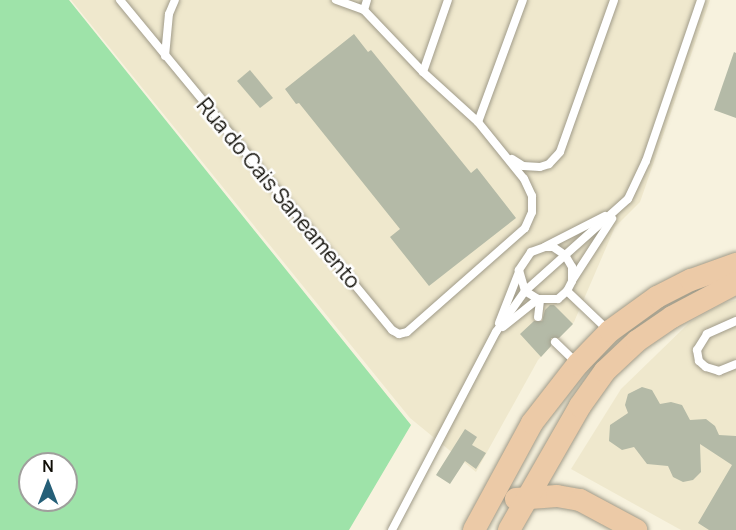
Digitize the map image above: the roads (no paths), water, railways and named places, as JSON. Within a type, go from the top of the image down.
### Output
[{"type":"main road","points":[[480,521],[532,423],[578,364],[610,331],[657,297],[691,280],[736,264]]},
{"type":"main road","points":[[510,530],[580,406],[605,371],[637,341],[672,317],[736,282]]},
{"type":"main road","points":[[480,521],[506,501],[529,496],[580,500],[636,530]]},
{"type":"lane","name":"Rua do Cais Saneamento","points":[[120,0],[392,330],[399,334],[407,332],[525,228],[532,212],[532,196],[524,179],[504,152]]},
{"type":"lane","points":[[165,56],[169,14],[175,0]]},
{"type":"lane","points":[[336,0],[364,10],[423,72],[478,122],[504,152],[516,162],[531,168],[549,164],[560,152],[614,0]]},
{"type":"lane","points":[[364,10],[367,0]]},
{"type":"lane","points":[[423,72],[448,0]]},
{"type":"lane","points":[[478,122],[523,0]]},
{"type":"lane","points":[[496,332],[539,300],[558,299],[567,291],[617,210],[632,191],[646,161],[701,0]]},
{"type":"lane","points":[[393,529],[496,332],[525,257],[617,210]]},
{"type":"lane","points":[[496,332],[525,291],[617,210]]},
{"type":"lane","points":[[545,247],[565,255],[572,267],[572,281]]},
{"type":"lane","points":[[519,270],[525,291],[539,300]]},
{"type":"lane","points":[[567,291],[610,331]]},
{"type":"lane","points":[[538,317],[539,300]]},
{"type":"lane","points":[[736,321],[706,334],[697,350],[699,361],[706,368],[719,370],[736,364]]},
{"type":"lane","points":[[555,342],[578,364]]}]
